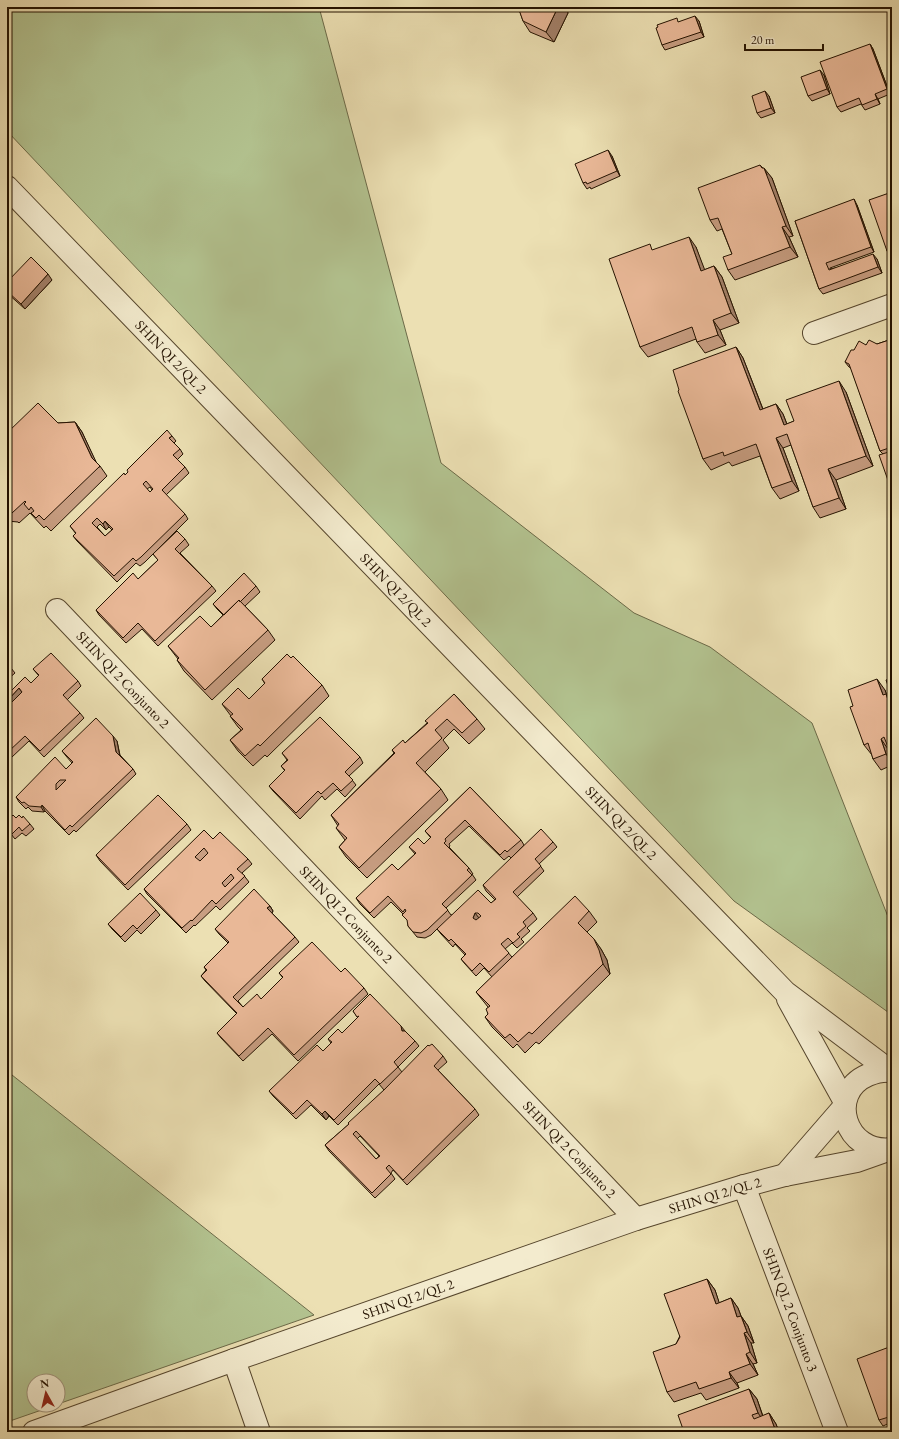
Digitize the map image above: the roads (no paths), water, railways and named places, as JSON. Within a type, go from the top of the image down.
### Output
[{"type":"street","name":"SHIN QI 2/QL 2","points":[[7,187],[785,992],[891,1071]]},
{"type":"street","points":[[814,333],[892,305]]},
{"type":"street","name":"SHIN QI 2 Conjunto 2","points":[[57,610],[636,1219]]},
{"type":"street","name":"SHIN QI 2/QL 2","points":[[785,992],[845,1104],[847,1125],[857,1140],[873,1148],[891,1149]]},
{"type":"street","points":[[785,1175],[845,1104],[851,1088],[862,1078],[875,1072],[891,1071]]},
{"type":"street","name":"SHIN QI 2/QL 2","points":[[34,1432],[636,1219],[744,1186],[785,1175],[857,1161],[891,1149]]},
{"type":"street","name":"SHIN QL 2 Conjunto 3","points":[[744,1186],[837,1432]]},
{"type":"street","points":[[234,1360],[258,1432]]}]
